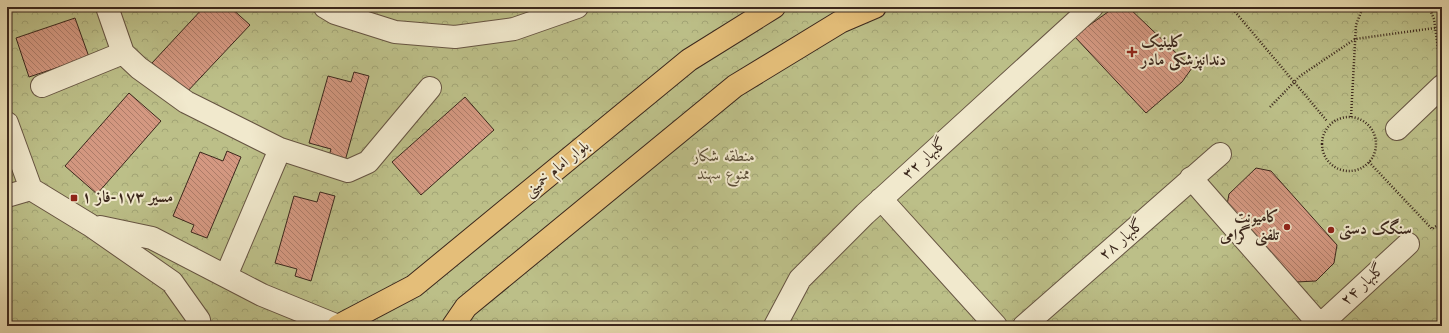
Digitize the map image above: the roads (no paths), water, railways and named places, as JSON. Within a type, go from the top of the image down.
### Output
[{"type":"main road","name":"بلوار امام خمینی","points":[[338,326],[414,286],[689,60],[774,7]]},
{"type":"main road","points":[[453,326],[466,307],[735,86],[840,22],[875,7]]},
{"type":"street","points":[[107,7],[123,53],[139,68],[186,102],[280,149],[348,171],[368,162],[430,88]]},
{"type":"street","points":[[325,7],[335,13],[395,32],[455,37],[514,29],[577,7]]},
{"type":"street","name":"گلبهار ۳۲","points":[[775,326],[800,279],[864,214],[1092,7]]},
{"type":"street","points":[[42,86],[123,53]]},
{"type":"street","points":[[1397,129],[1442,86]]},
{"type":"street","points":[[7,123],[31,189],[90,225],[172,282],[199,320],[200,326]]},
{"type":"street","points":[[226,276],[280,149]]},
{"type":"street","name":"گلبهار ۲۸","points":[[1024,326],[1220,154]]},
{"type":"street","points":[[1191,178],[1319,325]]},
{"type":"street","points":[[7,196],[31,189]]},
{"type":"street","points":[[881,199],[996,326]]},
{"type":"street","points":[[90,225],[152,238],[262,295],[338,326]]},
{"type":"street","name":"گلبهار ۲۴","points":[[1319,325],[1408,244]]},
{"type":"place","name":"کلینیک دندانپزشکی مادر","points":[[1132,52]]},
{"type":"place","name":"مسیر ۱۷۳-فاز ۱","points":[[74,198]]},
{"type":"place","name":"کامیونت تلفنی گرامی","points":[[1287,227]]},
{"type":"place","name":"سنگک دستی","points":[[1331,230]]},
{"type":"park label","name":"منطقه شکار ممنوع سهند","points":[[724,166]]}]
